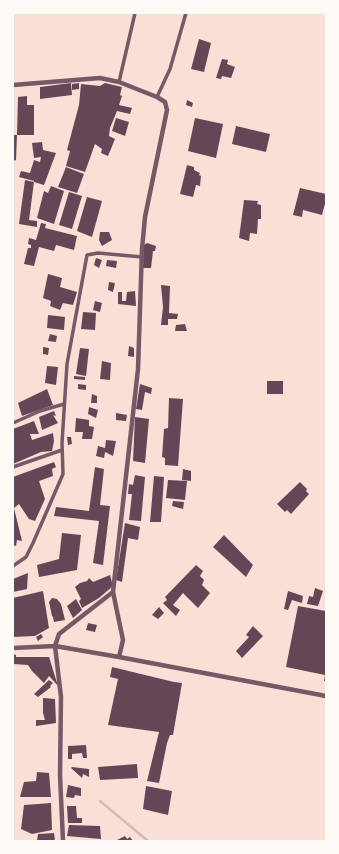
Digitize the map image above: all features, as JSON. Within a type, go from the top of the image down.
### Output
[{"type":"street","points":[[119,82],[135,13]]},
{"type":"street","points":[[157,97],[170,69],[186,13]]},
{"type":"street","points":[[13,85],[100,78],[119,82],[157,97],[165,102],[167,110],[145,217],[138,369],[113,592],[122,640],[120,657]]},
{"type":"street","points":[[13,566],[26,557],[63,474],[62,450],[66,364],[87,255],[98,253],[142,257]]},
{"type":"street","points":[[13,423],[40,411],[64,404]]},
{"type":"street","points":[[13,467],[62,450]]},
{"type":"street","points":[[63,841],[60,776],[61,697],[55,646],[59,634],[113,592]]},
{"type":"street","points":[[13,648],[55,646],[326,696]]},
{"type":"building","points":[[199,39],[211,43],[204,72],[191,69]]},
{"type":"building","points":[[222,59],[228,60],[227,64],[235,67],[231,78],[222,76],[221,79],[216,78]]},
{"type":"building","points":[[71,83],[72,95],[40,99],[40,87]]},
{"type":"building","points":[[79,83],[79,89],[72,90],[72,84]]},
{"type":"building","points":[[105,83],[122,87],[120,95],[122,96],[119,105],[132,108],[130,114],[117,111],[110,128],[109,136],[115,139],[108,156],[101,153],[102,149],[95,144],[85,172],[66,166],[70,151],[67,150],[79,105],[81,84],[100,86]]},
{"type":"building","points":[[27,96],[27,105],[34,105],[34,135],[17,135],[18,97]]},
{"type":"building","points":[[187,100],[193,103],[192,107],[186,105]]},
{"type":"building","points":[[116,118],[129,122],[125,136],[112,131]]},
{"type":"building","points":[[195,118],[223,124],[216,158],[188,151]]},
{"type":"building","points":[[236,126],[270,134],[266,152],[232,144]]},
{"type":"building","points":[[13,135],[17,135],[16,160],[13,161]]},
{"type":"building","points":[[42,142],[43,150],[56,153],[44,185],[19,177],[21,171],[30,173],[34,160],[40,162],[41,157],[34,158],[32,143]]},
{"type":"building","points":[[187,165],[194,167],[194,170],[200,173],[199,175],[201,176],[200,186],[196,185],[193,197],[180,194]]},
{"type":"building","points":[[66,167],[84,174],[77,193],[58,187]]},
{"type":"building","points":[[25,180],[34,182],[29,220],[37,221],[37,227],[19,224]]},
{"type":"building","points":[[51,186],[64,191],[54,224],[37,218],[44,191],[48,193]]},
{"type":"building","points":[[300,188],[326,194],[322,215],[303,210],[302,217],[293,215]]},
{"type":"building","points":[[69,192],[82,196],[72,229],[59,225]]},
{"type":"building","points":[[87,197],[102,201],[92,237],[77,231]]},
{"type":"building","points":[[244,200],[258,201],[257,204],[261,205],[261,219],[258,219],[257,234],[250,233],[249,241],[239,238]]},
{"type":"building","points":[[41,223],[46,224],[45,228],[77,236],[74,250],[56,245],[54,251],[39,247],[34,266],[24,264],[28,248],[31,248],[31,245],[28,244],[29,238],[36,240]]},
{"type":"building","points":[[100,232],[109,232],[112,240],[102,246],[99,240]]},
{"type":"building","points":[[147,243],[156,246],[155,251],[153,251],[151,268],[142,268],[144,245]]},
{"type":"building","points":[[96,258],[102,260],[99,268],[94,265]]},
{"type":"building","points":[[107,260],[117,261],[116,268],[106,266]]},
{"type":"building","points":[[48,274],[62,278],[60,287],[77,292],[73,305],[63,303],[60,310],[50,306],[51,301],[43,298]]},
{"type":"building","points":[[109,282],[115,283],[113,292],[108,290]]},
{"type":"building","points":[[161,285],[170,286],[169,313],[178,314],[177,319],[168,319],[168,325],[161,325],[163,307]]},
{"type":"building","points":[[135,291],[136,306],[118,304],[118,292],[122,292],[122,301],[126,301],[127,292]]},
{"type":"building","points":[[95,301],[102,303],[100,312],[93,310]]},
{"type":"building","points":[[83,312],[96,313],[95,330],[81,329]]},
{"type":"building","points":[[48,315],[65,317],[64,330],[47,328]]},
{"type":"building","points":[[185,324],[187,331],[175,331],[176,325]]},
{"type":"building","points":[[50,334],[57,336],[56,342],[48,341]]},
{"type":"building","points":[[129,346],[134,348],[134,357],[128,356]]},
{"type":"building","points":[[43,347],[49,348],[48,355],[43,354]]},
{"type":"building","points":[[80,348],[89,349],[86,376],[76,374]]},
{"type":"building","points":[[102,361],[111,363],[110,380],[100,379]]},
{"type":"building","points":[[47,366],[58,367],[56,385],[45,383]]},
{"type":"building","points":[[74,376],[85,377],[85,380],[74,379]]},
{"type":"building","points":[[267,381],[283,381],[283,394],[267,394]]},
{"type":"building","points":[[78,384],[86,385],[86,390],[78,389]]},
{"type":"building","points":[[140,384],[152,388],[151,394],[145,392],[142,410],[136,409]]},
{"type":"building","points":[[47,389],[53,405],[22,416],[18,403]]},
{"type":"building","points":[[92,394],[97,396],[97,403],[91,403]]},
{"type":"building","points":[[169,398],[183,399],[178,466],[165,465],[165,458],[162,457],[164,429],[168,428]]},
{"type":"building","points":[[89,407],[98,410],[96,418],[88,414]]},
{"type":"building","points":[[54,411],[56,416],[53,415],[58,423],[42,430],[39,417]]},
{"type":"building","points":[[116,413],[127,415],[126,421],[116,420]]},
{"type":"building","points":[[135,417],[149,419],[145,463],[133,461]]},
{"type":"building","points":[[76,418],[89,420],[89,426],[94,427],[92,439],[82,439],[83,432],[75,432]]},
{"type":"building","points":[[34,421],[39,434],[30,434],[32,440],[53,433],[54,441],[52,451],[41,452],[13,464],[13,429]]},
{"type":"building","points":[[67,437],[71,437],[72,444],[68,445]]},
{"type":"building","points":[[106,440],[116,441],[113,456],[105,452],[104,458],[96,456],[98,446],[105,448]]},
{"type":"building","points":[[54,462],[56,467],[52,469],[53,476],[39,481],[45,499],[35,521],[29,519],[19,504],[14,508],[22,541],[17,540],[16,546],[13,545],[13,477]]},
{"type":"building","points":[[95,467],[104,469],[100,505],[110,506],[103,565],[93,563],[99,521],[54,516],[56,507],[89,511]]},
{"type":"building","points":[[183,469],[191,471],[191,481],[182,480]]},
{"type":"building","points":[[135,475],[145,477],[141,521],[129,520],[132,494],[128,494],[129,484],[133,485]]},
{"type":"building","points":[[154,476],[164,477],[161,522],[150,522]]},
{"type":"building","points":[[168,480],[187,481],[185,500],[166,498]]},
{"type":"building","points":[[300,482],[307,489],[306,491],[309,494],[291,514],[287,510],[285,512],[277,504]]},
{"type":"building","points":[[173,501],[184,502],[183,509],[172,506]]},
{"type":"building","points":[[125,523],[140,527],[138,540],[128,538],[122,582],[116,580]]},
{"type":"building","points":[[62,533],[81,535],[77,570],[39,577],[37,565],[59,559]]},
{"type":"building","points":[[224,535],[253,565],[246,577],[213,547]]},
{"type":"building","points":[[196,565],[203,571],[200,576],[204,580],[202,585],[210,593],[198,608],[183,593],[173,605],[180,610],[176,616],[163,603],[167,600],[165,597]]},
{"type":"building","points":[[28,573],[27,589],[13,592],[13,579]]},
{"type":"building","points":[[110,575],[113,586],[99,598],[82,608],[79,601],[81,599],[75,587],[80,583],[87,581],[89,578],[93,582]]},
{"type":"building","points":[[315,588],[323,591],[318,606],[307,604],[309,596],[313,597]]},
{"type":"building","points":[[43,591],[49,628],[35,636],[13,637],[13,598]]},
{"type":"building","points":[[288,591],[303,596],[302,603],[292,600],[288,610],[284,609]]},
{"type":"building","points":[[52,598],[57,599],[61,604],[65,620],[54,622],[49,602]]},
{"type":"building","points":[[76,599],[82,610],[73,618],[67,606]]},
{"type":"building","points":[[298,606],[326,611],[326,681],[324,681],[325,675],[286,667]]},
{"type":"building","points":[[159,607],[164,613],[158,619],[152,615]]},
{"type":"building","points":[[88,623],[97,625],[95,632],[86,630]]},
{"type":"building","points":[[253,626],[263,636],[242,658],[236,651],[249,637],[246,635]]},
{"type":"building","points":[[41,634],[43,637],[38,641],[36,637]]},
{"type":"building","points":[[13,654],[16,655],[16,657],[49,657],[58,686],[49,676],[44,683],[28,665],[13,664]]},
{"type":"building","points":[[112,667],[182,683],[173,735],[170,735],[167,743],[159,783],[147,781],[159,732],[108,725],[118,679],[110,677]]},
{"type":"building","points":[[49,680],[53,683],[50,686],[51,687],[38,697],[34,694]]},
{"type":"building","points":[[43,698],[55,699],[56,723],[36,726],[36,720],[45,720],[43,713]]},
{"type":"building","points":[[86,745],[87,758],[83,758],[82,753],[72,754],[72,759],[68,759],[68,746]]},
{"type":"building","points":[[137,764],[138,778],[100,780],[98,767]]},
{"type":"building","points":[[71,768],[89,769],[89,777],[83,774],[82,778]]},
{"type":"building","points":[[37,772],[49,773],[51,797],[20,797],[24,782],[36,781]]},
{"type":"building","points":[[68,785],[81,788],[81,796],[75,795],[74,798],[66,797]]},
{"type":"building","points":[[146,786],[172,791],[168,815],[143,809]]},
{"type":"building","points":[[51,803],[52,830],[32,834],[21,829],[24,805]]},
{"type":"building","points":[[67,806],[76,806],[77,818],[82,818],[82,823],[68,823]]},
{"type":"building","points":[[69,825],[100,826],[101,839],[67,836]]},
{"type":"building","points":[[54,833],[55,841],[37,841],[38,834]]},
{"type":"building","points":[[125,836],[127,839],[130,837],[133,841],[117,840]]},
{"type":"waterway","points":[[100,801],[148,841]]}]
